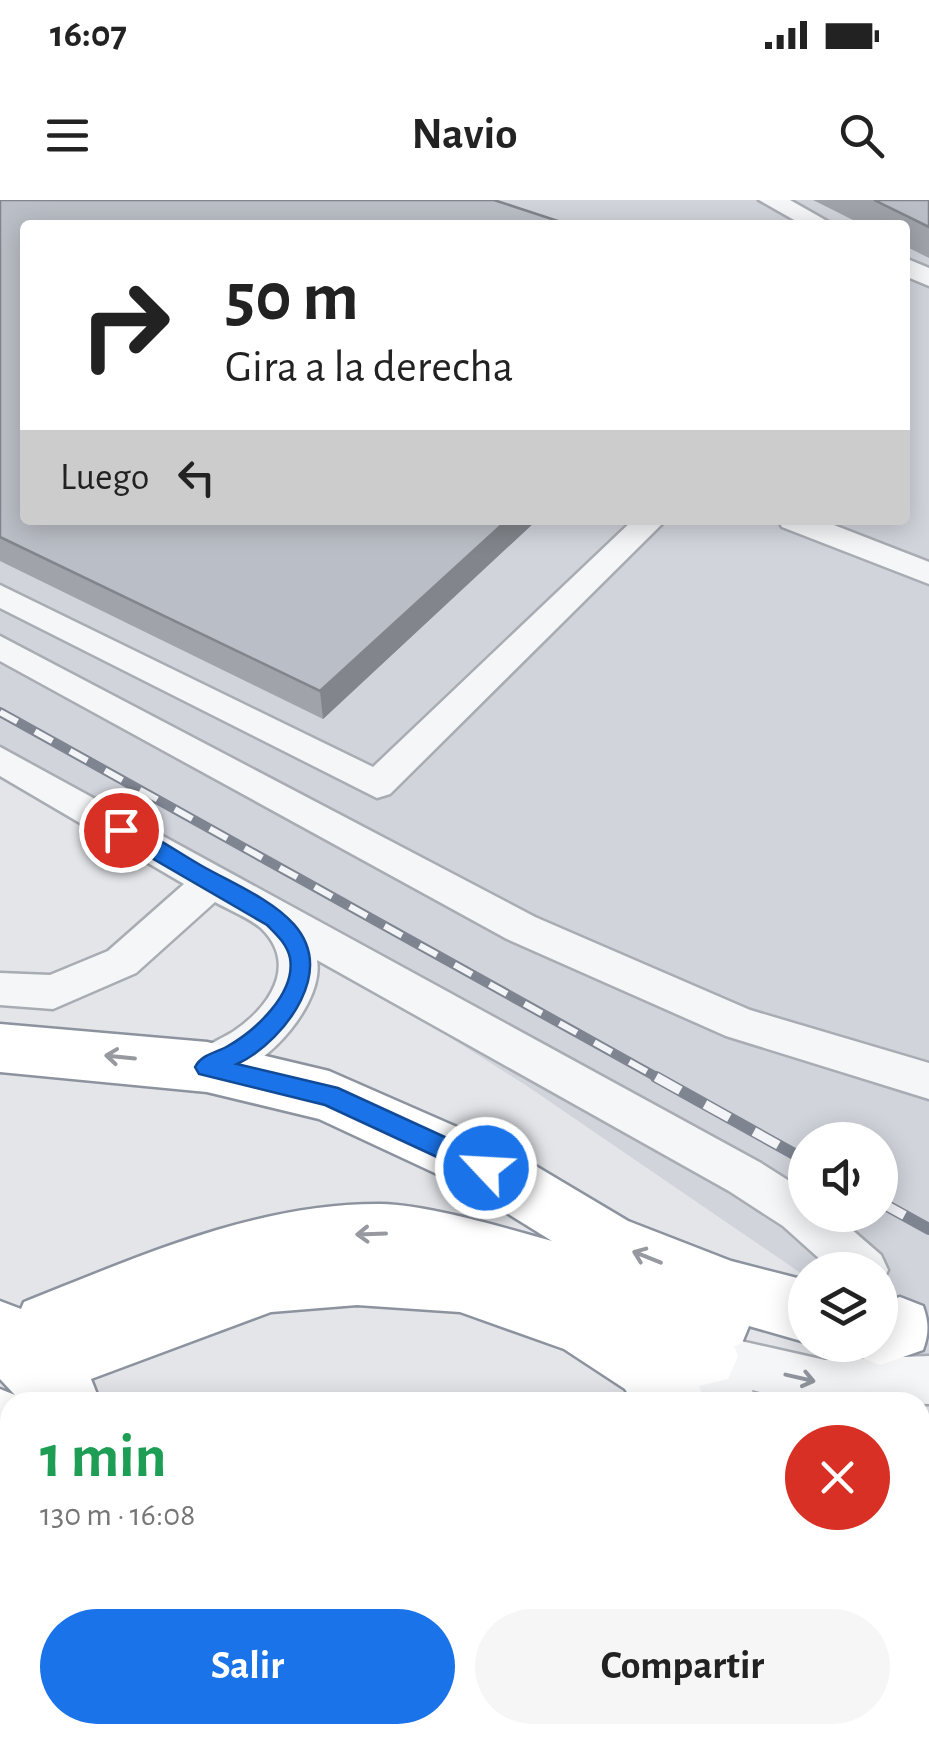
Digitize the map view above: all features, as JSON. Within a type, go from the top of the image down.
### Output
[{"type":"highway","points":[[0,1048],[207,1067],[329,1096],[486,1168],[606,1241],[730,1291],[788,1306]]},
{"type":"highway","points":[[48,1352],[271,1282],[357,1275],[460,1282],[788,1337]]},
{"type":"highway","points":[[598,1307],[703,1387]]},
{"type":"street","points":[[771,200],[812,220]]},
{"type":"street","points":[[0,595],[378,785],[646,525]]},
{"type":"street","points":[[806,525],[929,574]]},
{"type":"street","points":[[0,647],[521,928],[741,1024],[928,1080]]},
{"type":"street","points":[[0,760],[275,918],[745,1177],[798,1212],[844,1252]]},
{"type":"street","points":[[0,989],[54,992],[122,962],[212,882]]},
{"type":"street","points":[[207,1067],[240,1052],[262,1035],[284,1012],[299,981],[301,958],[292,936],[275,918]]},
{"type":"street","points":[[703,1387],[825,1384],[901,1328]]},
{"type":"shaded area","points":[[0,200],[929,200],[929,1361],[898,1339],[898,1252],[788,1252],[788,1264],[527,1086],[0,753]]},
{"type":"building","points":[[0,200],[494,200],[555,220],[20,220],[20,525],[502,525],[320,691],[0,537]]},
{"type":"building","points":[[874,200],[929,200],[929,227]]},
{"type":"railway","points":[[0,712],[660,1079]]},
{"type":"railway","points":[[656,1077],[788,1151]]},
{"type":"railway","points":[[898,1212],[929,1229]]},
{"type":"route","points":[[121,830],[275,918],[292,936],[301,958],[299,981],[284,1012],[240,1052],[207,1067],[329,1096],[486,1168]]}]
